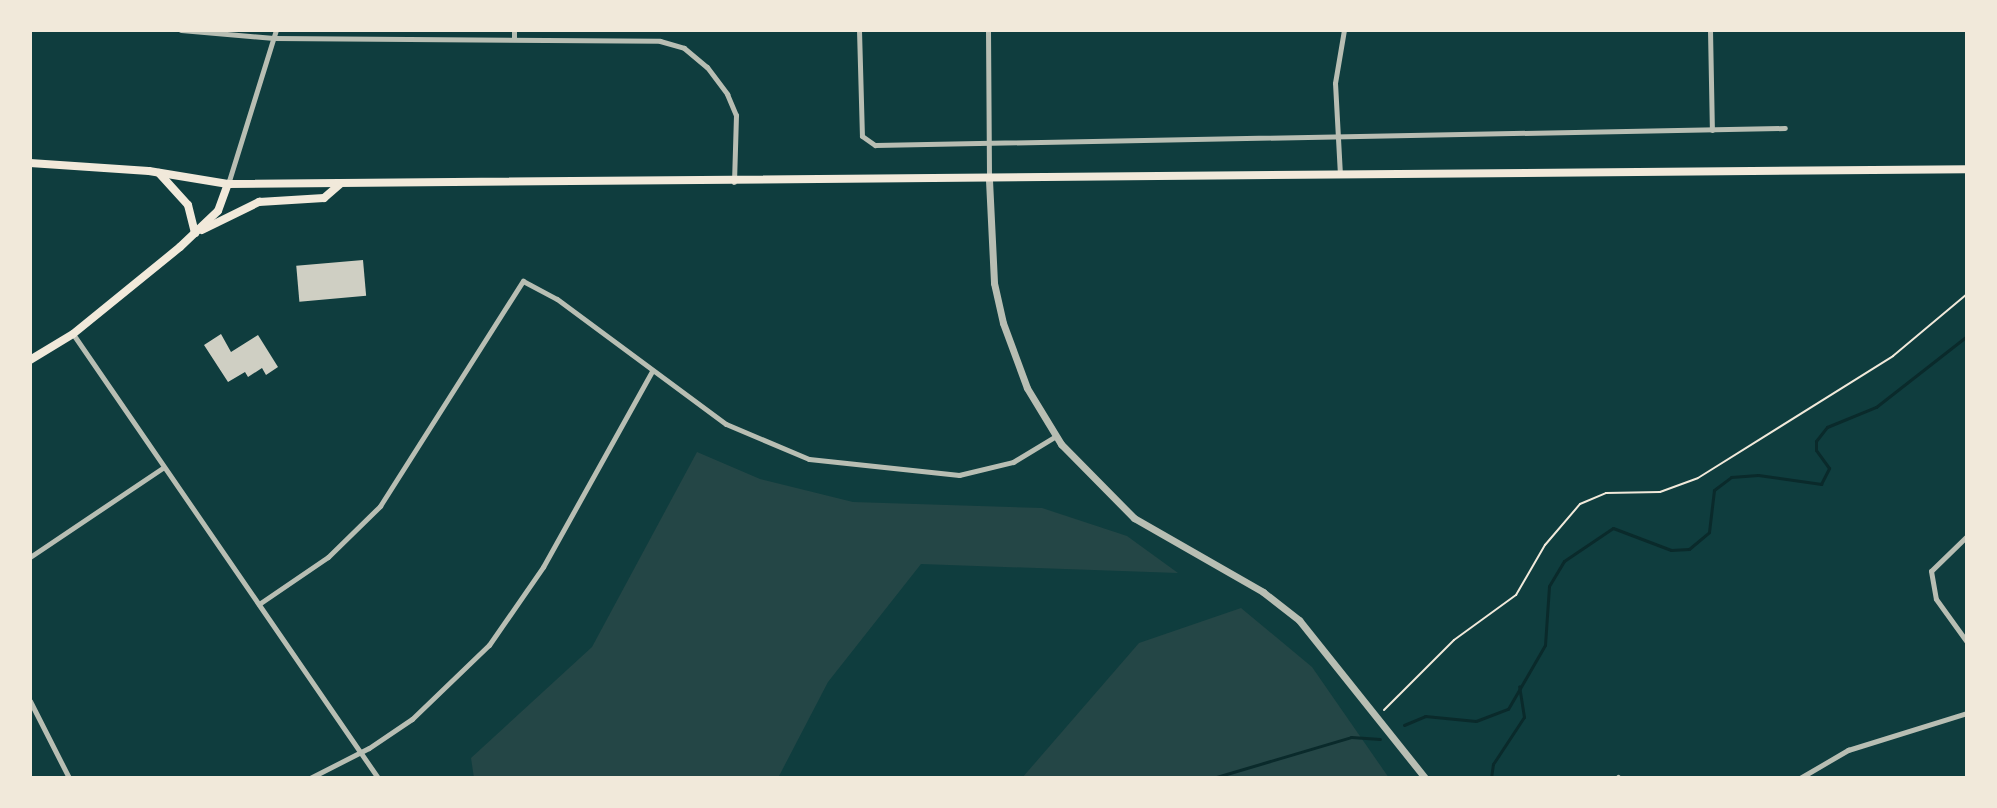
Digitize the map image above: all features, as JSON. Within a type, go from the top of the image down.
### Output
[{"type":"main road","points":[[30,163],[158,172],[228,184],[734,183],[1967,169]]},
{"type":"main road","points":[[158,172],[188,205],[195,233]]},
{"type":"main road","points":[[195,233],[259,202],[324,198],[340,183]]},
{"type":"main road","points":[[30,360],[73,334],[195,233],[218,211],[228,184]]},
{"type":"street","points":[[181,30],[274,38],[660,41],[684,48],[707,67],[736,115],[734,183]]},
{"type":"street","points":[[228,184],[276,30]]},
{"type":"street","points":[[514,30],[514,39]]},
{"type":"street","points":[[859,30],[866,142],[1341,139],[1785,128]]},
{"type":"street","points":[[988,30],[989,180],[994,283],[1019,372],[1056,436],[1091,479],[1134,518],[1242,579],[1299,620],[1425,778]]},
{"type":"street","points":[[1340,176],[1341,139],[1335,83],[1344,30]]},
{"type":"street","points":[[1710,30],[1712,130]]},
{"type":"street","points":[[259,604],[328,557],[380,506],[523,281],[557,299],[652,371],[756,440],[834,464],[973,474],[1013,462],[1056,436]]},
{"type":"street","points":[[73,334],[378,778]]},
{"type":"street","points":[[310,778],[363,752],[433,701],[510,620],[652,371]]},
{"type":"street","points":[[30,557],[164,467]]},
{"type":"street","points":[[1967,536],[1931,571],[1936,599],[1967,642]]},
{"type":"street","points":[[30,701],[69,778]]},
{"type":"street","points":[[1800,778],[1848,750],[1967,713]]},
{"type":"path","points":[[1377,715],[1454,640],[1516,595],[1545,545],[1580,504],[1611,492],[1660,492],[1698,478],[1893,356],[1967,294]]},
{"type":"shaded area","points":[[697,452],[760,479],[853,502],[1042,508],[1127,536],[1178,573],[921,564],[828,682],[778,778],[474,778],[471,758],[592,647]]},
{"type":"shaded area","points":[[1241,608],[1312,667],[1389,778],[1022,778],[1139,643]]},
{"type":"building","points":[[363,260],[366,296],[299,302],[296,266]]},
{"type":"building","points":[[221,334],[231,352],[258,335],[278,367],[266,375],[262,368],[248,377],[245,372],[228,382],[204,345]]},
{"type":"waterway","points":[[1404,725],[1425,716],[1476,721],[1508,709],[1545,645],[1549,586],[1564,561],[1613,528],[1671,550],[1689,549],[1709,532],[1714,490],[1731,477],[1758,475],[1821,484],[1829,468],[1816,450],[1816,441],[1827,427],[1876,407],[1967,336]]},
{"type":"waterway","points":[[1491,778],[1493,764],[1524,717],[1519,686]]},
{"type":"waterway","points":[[1213,778],[1351,737],[1380,739]]}]
